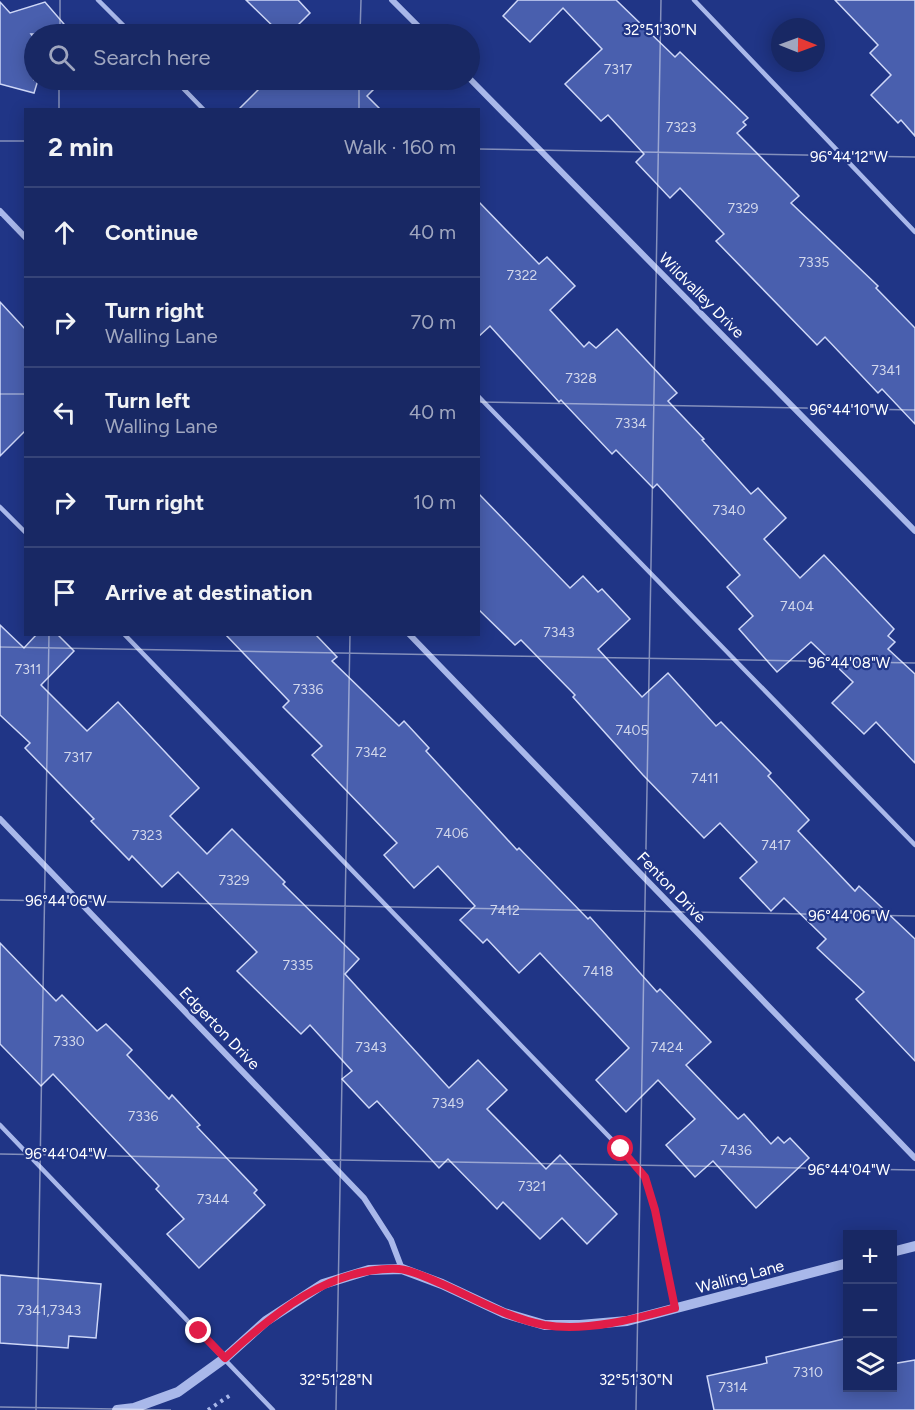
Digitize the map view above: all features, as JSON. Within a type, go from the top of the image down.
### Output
[{"type":"street","points":[[392,0],[416,24]]},
{"type":"street","name":"Wildvalley Drive","points":[[480,89],[915,531]]},
{"type":"street","points":[[0,211],[24,236]]},
{"type":"street","name":"Fenton Drive","points":[[411,636],[915,1158]]},
{"type":"street","name":"Edgerton Drive","points":[[0,819],[364,1198],[391,1240],[402,1269]]},
{"type":"street","points":[[897,1251],[915,1246]]},
{"type":"street","name":"Walling Lane","points":[[117,1410],[134,1408],[178,1392],[225,1358],[266,1321],[323,1284],[369,1270],[402,1269],[442,1284],[504,1313],[545,1325],[580,1325],[627,1321],[843,1264]]},
{"type":"lane","points":[[98,0],[122,24]]},
{"type":"lane","points":[[694,0],[915,232]]},
{"type":"lane","points":[[185,90],[202,108]]},
{"type":"lane","points":[[480,398],[915,845]]},
{"type":"lane","points":[[0,507],[24,531]]},
{"type":"lane","points":[[126,636],[621,1149],[645,1177],[655,1210],[675,1308]]},
{"type":"lane","points":[[0,1125],[273,1410]]},
{"type":"path","points":[[208,1410],[248,1384]]},
{"type":"building","points":[[246,0],[298,0],[310,13],[299,24],[271,24]]},
{"type":"building","points":[[518,0],[616,0],[675,57],[680,52],[748,118],[743,122],[746,125],[737,133],[799,196],[791,203],[878,286],[876,288],[915,328],[915,424],[882,389],[878,393],[825,337],[817,345],[716,241],[724,234],[680,188],[670,198],[636,162],[644,154],[608,115],[601,121],[565,84],[602,49],[563,8],[530,42],[503,16]]},
{"type":"building","points":[[835,0],[915,0],[915,136],[901,120],[898,123],[871,95],[891,75],[870,53],[878,45]]},
{"type":"building","points":[[0,2],[10,13],[45,2],[64,24],[24,24],[24,90],[35,90],[34,93],[0,84]]},
{"type":"building","points":[[258,90],[373,90],[367,96],[379,108],[240,108]]},
{"type":"building","points":[[480,203],[539,264],[547,257],[575,286],[550,310],[584,347],[589,342],[596,348],[617,329],[677,393],[668,401],[704,439],[702,440],[751,494],[758,488],[786,518],[764,539],[800,578],[824,555],[894,629],[888,636],[895,642],[888,649],[915,674],[915,763],[876,722],[864,734],[832,703],[853,682],[811,642],[777,672],[739,629],[753,616],[727,587],[740,575],[657,484],[653,488],[616,450],[612,454],[561,400],[559,402],[490,326],[480,335]]},
{"type":"building","points":[[0,302],[24,328],[24,432],[0,456]]},
{"type":"building","points":[[480,495],[570,588],[583,576],[598,592],[602,589],[630,619],[598,649],[642,697],[668,673],[716,726],[721,722],[771,773],[768,776],[809,820],[798,831],[855,891],[859,886],[915,939],[915,1061],[856,999],[864,992],[817,948],[826,939],[784,898],[771,911],[740,878],[757,862],[720,823],[704,838],[643,775],[573,697],[575,695],[521,640],[515,645],[480,611]]},
{"type":"building","points":[[0,625],[24,648],[35,636],[59,636],[74,651],[41,685],[87,731],[118,702],[199,788],[170,816],[207,854],[232,829],[285,882],[283,884],[359,959],[345,974],[449,1088],[478,1060],[507,1090],[487,1109],[546,1169],[560,1155],[617,1214],[587,1244],[562,1218],[540,1239],[503,1202],[497,1209],[448,1159],[439,1168],[377,1101],[369,1108],[342,1079],[352,1071],[310,1025],[301,1034],[237,971],[257,952],[178,872],[162,887],[132,856],[129,860],[91,821],[94,819],[25,748],[30,743],[0,715]]},
{"type":"building","points":[[227,636],[317,636],[337,657],[332,661],[399,726],[404,721],[429,748],[426,751],[517,850],[519,848],[588,919],[590,917],[657,992],[660,989],[711,1042],[686,1065],[738,1119],[744,1114],[771,1144],[778,1137],[784,1143],[790,1138],[809,1158],[756,1208],[713,1161],[695,1177],[666,1145],[695,1119],[658,1080],[626,1112],[596,1080],[629,1048],[540,953],[519,973],[487,939],[483,943],[460,920],[475,906],[438,866],[414,888],[384,855],[397,843],[312,755],[322,746],[283,707],[289,701]]},
{"type":"building","points":[[0,943],[56,1001],[62,995],[97,1031],[106,1024],[132,1050],[127,1055],[169,1099],[172,1095],[200,1125],[197,1127],[257,1190],[254,1193],[265,1205],[199,1268],[167,1234],[184,1219],[156,1189],[159,1186],[53,1074],[41,1086],[0,1044]]},
{"type":"building","points":[[0,1275],[101,1284],[96,1338],[69,1336],[68,1348],[0,1343]]},
{"type":"building","points":[[843,1339],[843,1392],[897,1392],[897,1363],[915,1360],[915,1410],[714,1410],[707,1376],[767,1363],[766,1357]]},
{"type":"route","points":[[199,1331],[225,1358],[266,1321],[323,1284],[369,1270],[402,1269],[442,1284],[504,1313],[545,1325],[627,1321],[675,1308],[655,1210],[645,1177],[621,1149]]}]
